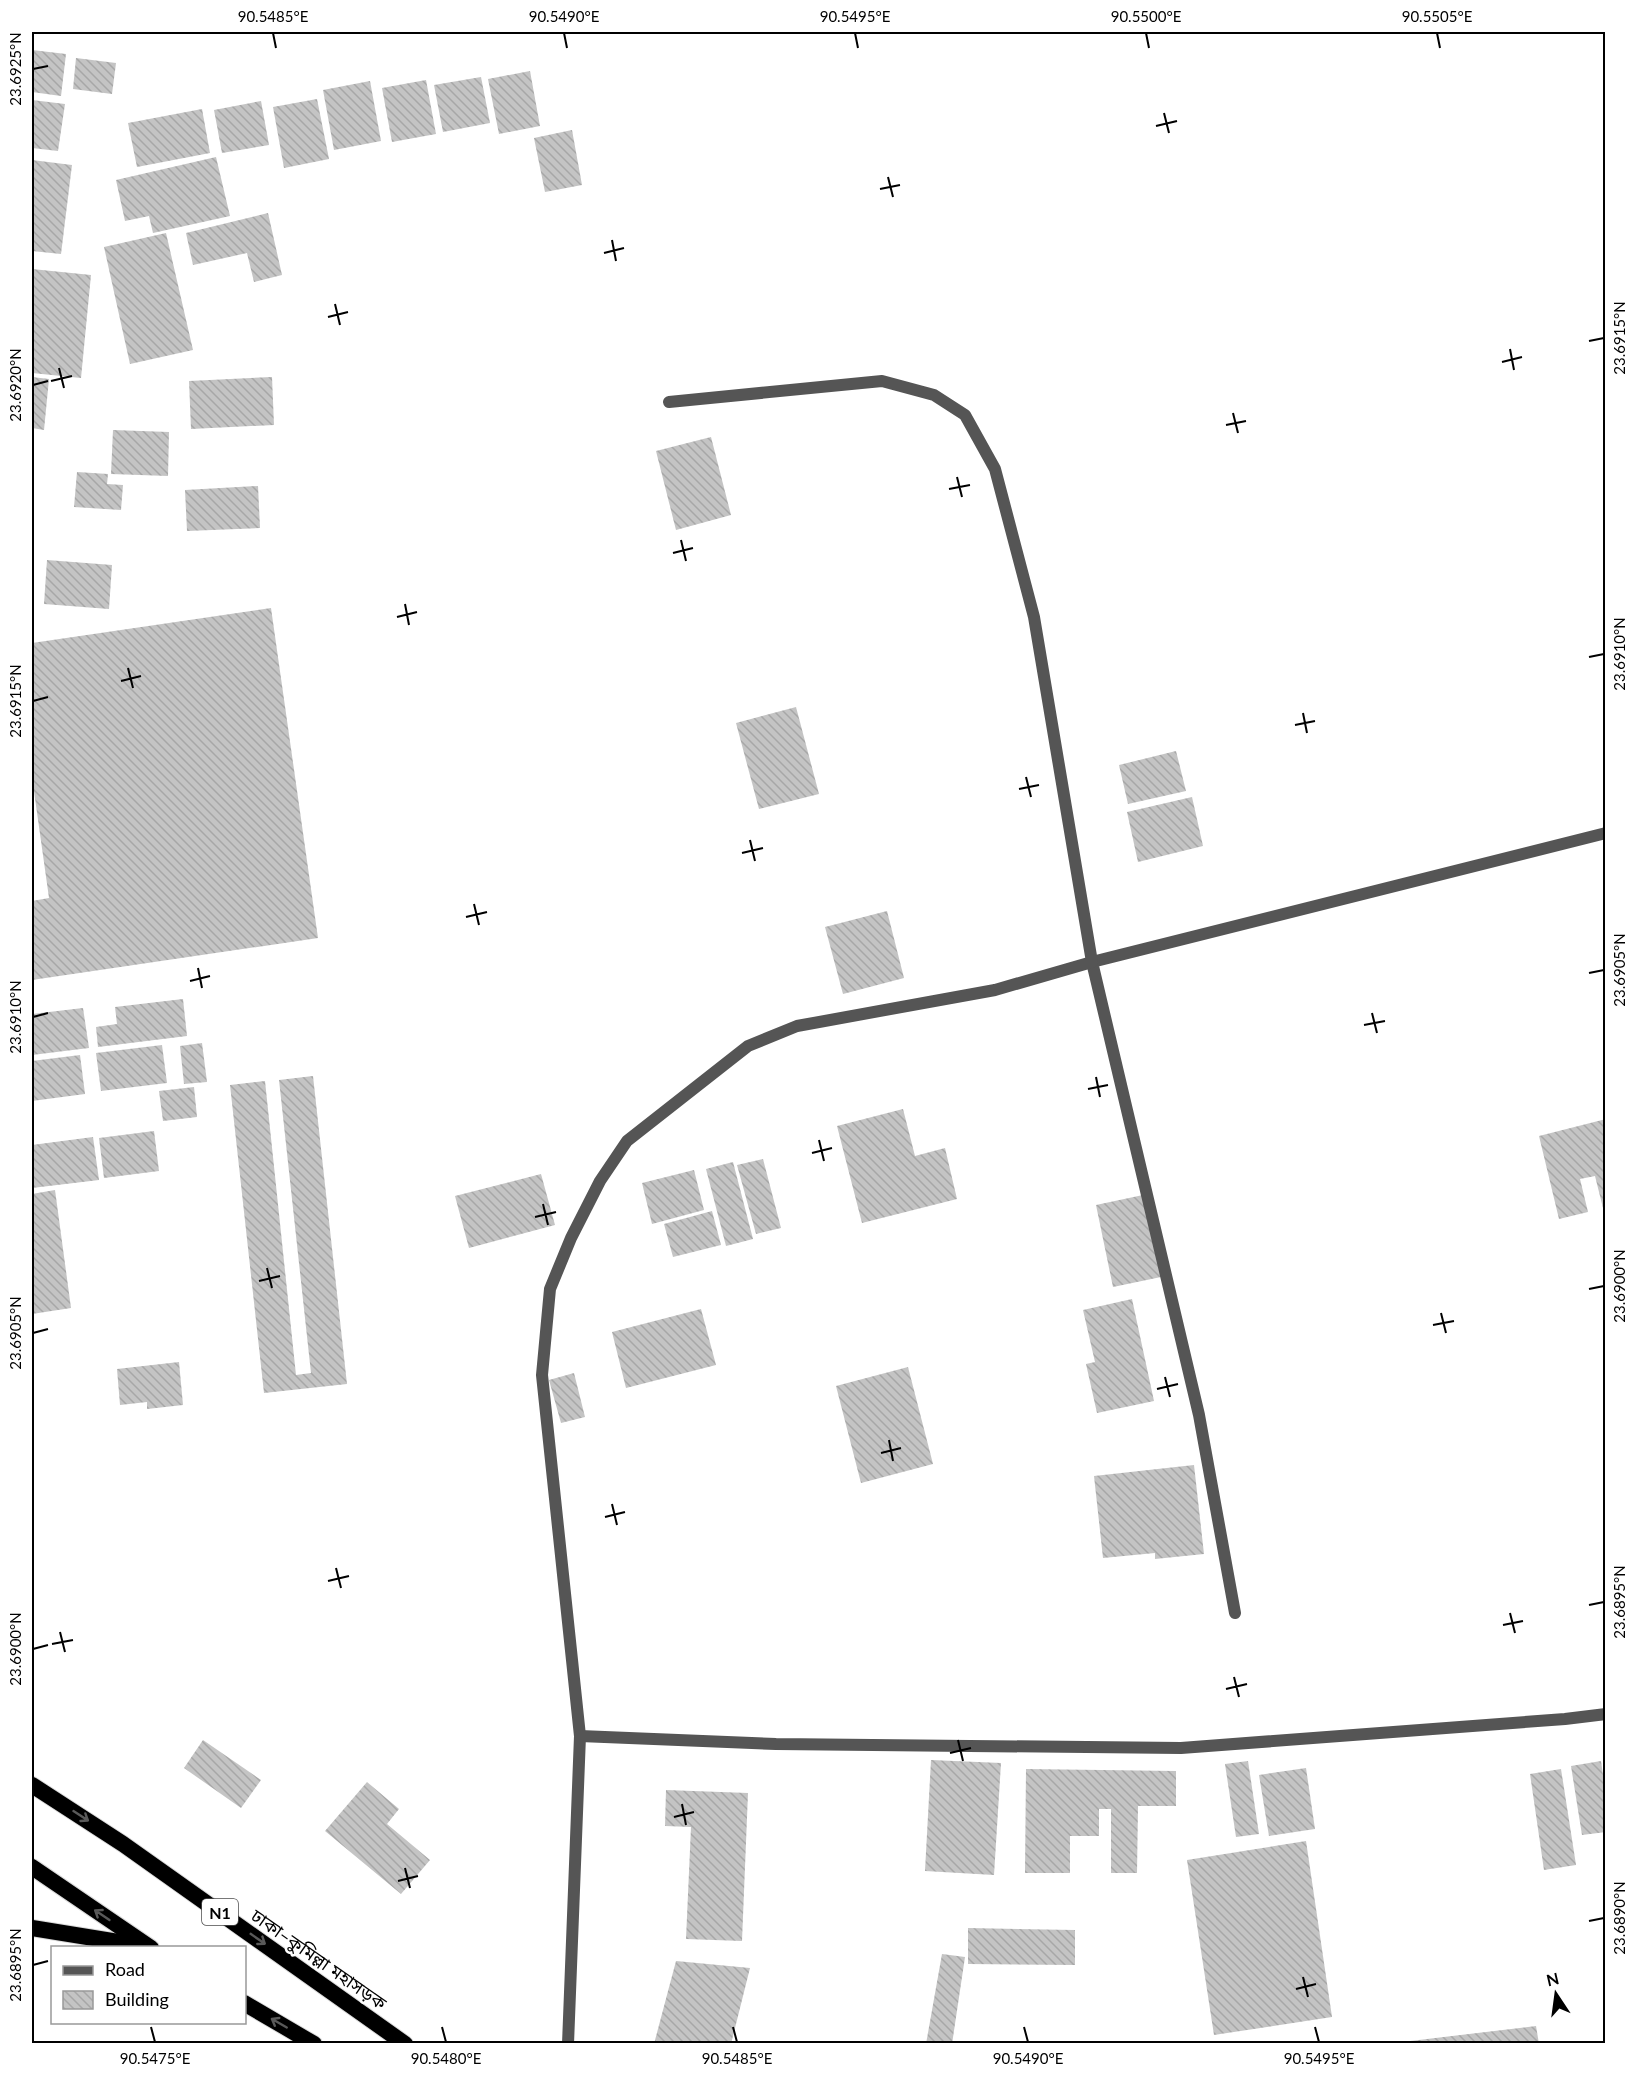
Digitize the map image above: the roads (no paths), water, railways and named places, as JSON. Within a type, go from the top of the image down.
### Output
[{"type":"highway","name":"ঢাকা–কুমিল্লা মহাসড়ক","points":[[32,1785],[123,1844],[405,2043]]},
{"type":"highway","points":[[32,1867],[150,1946]]},
{"type":"highway","points":[[32,1928],[145,1946]]},
{"type":"highway","points":[[246,2003],[314,2043]]},
{"type":"street","points":[[669,402],[882,381],[934,395],[965,416],[995,469],[1034,617],[1092,962],[1199,1415],[1235,1613]]},
{"type":"street","points":[[568,2043],[580,1736],[542,1375],[550,1289],[571,1238],[600,1181],[627,1141],[748,1046],[797,1026],[995,990],[1092,962],[1605,833]]},
{"type":"street","points":[[580,1736],[776,1744],[1181,1748],[1520,1723],[1605,1714]]}]
